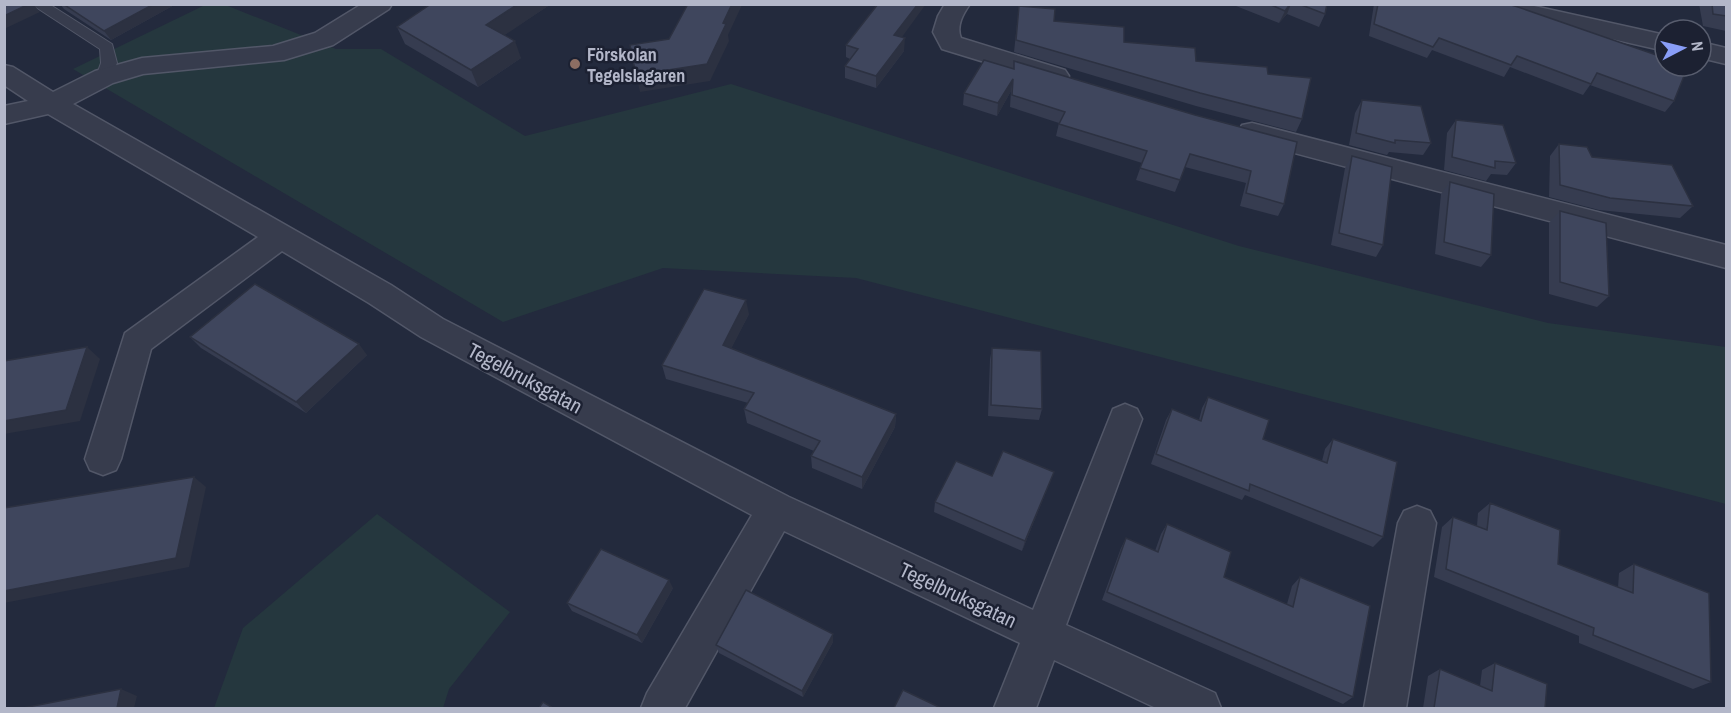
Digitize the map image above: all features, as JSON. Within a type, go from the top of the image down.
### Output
[{"type":"street","points":[[4,115],[52,104],[104,77],[142,66],[275,54],[294,49],[324,39],[380,4]]},
{"type":"street","points":[[958,4],[950,16],[946,32],[951,43],[1082,83]]},
{"type":"street","points":[[1489,4],[1653,40]]},
{"type":"street","name":"Tegelbruksgatan","points":[[4,73],[52,104],[429,323],[432,328],[776,509],[1200,708]]},
{"type":"street","points":[[1226,125],[1726,257]]},
{"type":"street","points":[[103,459],[137,342],[281,236]]},
{"type":"street","name":"Tegelbruksgatan","points":[[1016,708],[1125,419]]},
{"type":"street","points":[[662,708],[776,509]]},
{"type":"street","points":[[1385,708],[1417,523]]},
{"type":"lane","points":[[38,4],[108,47],[109,63],[104,77]]},
{"type":"shaded area","points":[[223,4],[336,49],[381,49],[525,136],[731,84],[1239,246],[1548,323],[1726,347],[1726,504],[856,278],[663,268],[503,322],[73,69],[205,5]]},
{"type":"shaded area","points":[[377,514],[510,612],[449,689],[443,708],[214,708],[243,628]]},
{"type":"building","points":[[4,4],[29,4],[4,16]]},
{"type":"building","points":[[63,4],[154,4],[104,31]]},
{"type":"building","points":[[431,4],[518,4],[486,25],[515,41],[471,70],[397,27]]},
{"type":"building","points":[[688,4],[732,4],[723,23],[726,24],[707,64],[636,75],[630,45],[669,39]]},
{"type":"building","points":[[878,4],[918,4],[894,35],[905,38],[876,76],[845,66],[858,49],[846,45]]},
{"type":"building","points":[[1269,4],[1290,4],[1285,11]]},
{"type":"building","points":[[1299,4],[1327,4],[1325,14]]},
{"type":"building","points":[[1378,4],[1508,4],[1653,54],[1653,78],[1683,78],[1674,101],[1597,73],[1591,84],[1517,56],[1511,65],[1439,38],[1433,47],[1374,24]]},
{"type":"building","points":[[1712,4],[1726,4],[1726,16],[1713,14]]},
{"type":"building","points":[[1019,6],[1055,9],[1054,21],[1124,27],[1124,42],[1195,48],[1196,61],[1267,67],[1268,74],[1311,78],[1302,119],[1200,93],[1016,40]]},
{"type":"building","points":[[984,60],[1014,69],[1014,61],[1195,115],[1297,142],[1284,204],[1246,193],[1251,171],[1190,154],[1180,180],[1140,168],[1147,151],[1059,124],[1065,112],[1012,95],[1013,79],[998,103],[964,93]]},
{"type":"building","points":[[1362,100],[1421,106],[1431,143],[1395,140],[1395,143],[1356,133]]},
{"type":"building","points":[[1456,120],[1503,125],[1516,163],[1495,161],[1495,168],[1452,157]]},
{"type":"building","points":[[1559,144],[1587,147],[1592,157],[1672,165],[1693,206],[1610,198],[1560,185]]},
{"type":"building","points":[[1352,156],[1392,167],[1383,245],[1339,233]]},
{"type":"building","points":[[1450,182],[1494,194],[1491,255],[1444,242]]},
{"type":"building","points":[[1560,211],[1606,223],[1609,296],[1560,282]]},
{"type":"building","points":[[255,284],[359,344],[296,402],[190,337]]},
{"type":"building","points":[[704,289],[746,300],[723,345],[896,414],[862,477],[811,456],[820,441],[744,409],[754,393],[662,365]]},
{"type":"building","points":[[87,347],[66,410],[4,421],[4,361]]},
{"type":"building","points":[[992,348],[1041,351],[1042,409],[991,405]]},
{"type":"building","points":[[1208,397],[1269,420],[1263,439],[1327,463],[1333,439],[1397,462],[1383,537],[1250,484],[1249,491],[1156,454],[1172,409],[1201,421]]},
{"type":"building","points":[[1003,451],[1054,472],[1025,541],[935,502],[956,461],[992,476]]},
{"type":"building","points":[[194,477],[176,558],[4,591],[4,508]]},
{"type":"building","points":[[1490,503],[1560,530],[1558,564],[1633,593],[1634,564],[1709,593],[1711,682],[1593,635],[1594,628],[1446,569],[1453,517],[1487,530]]},
{"type":"building","points":[[1167,524],[1231,552],[1224,577],[1293,607],[1300,577],[1370,606],[1353,697],[1107,592],[1126,538],[1158,552]]},
{"type":"building","points":[[601,549],[669,580],[637,635],[567,603]]},
{"type":"building","points":[[746,590],[833,634],[802,691],[716,645]]},
{"type":"building","points":[[1495,663],[1547,684],[1545,708],[1434,708],[1440,669],[1492,691]]},
{"type":"building","points":[[121,689],[117,708],[23,708]]},
{"type":"building","points":[[903,690],[941,708],[894,708]]},
{"type":"building","points":[[543,702],[553,708],[539,708]]},
{"type":"place","name":"Förskolan Tegelslagaren","points":[[575,64]]}]
